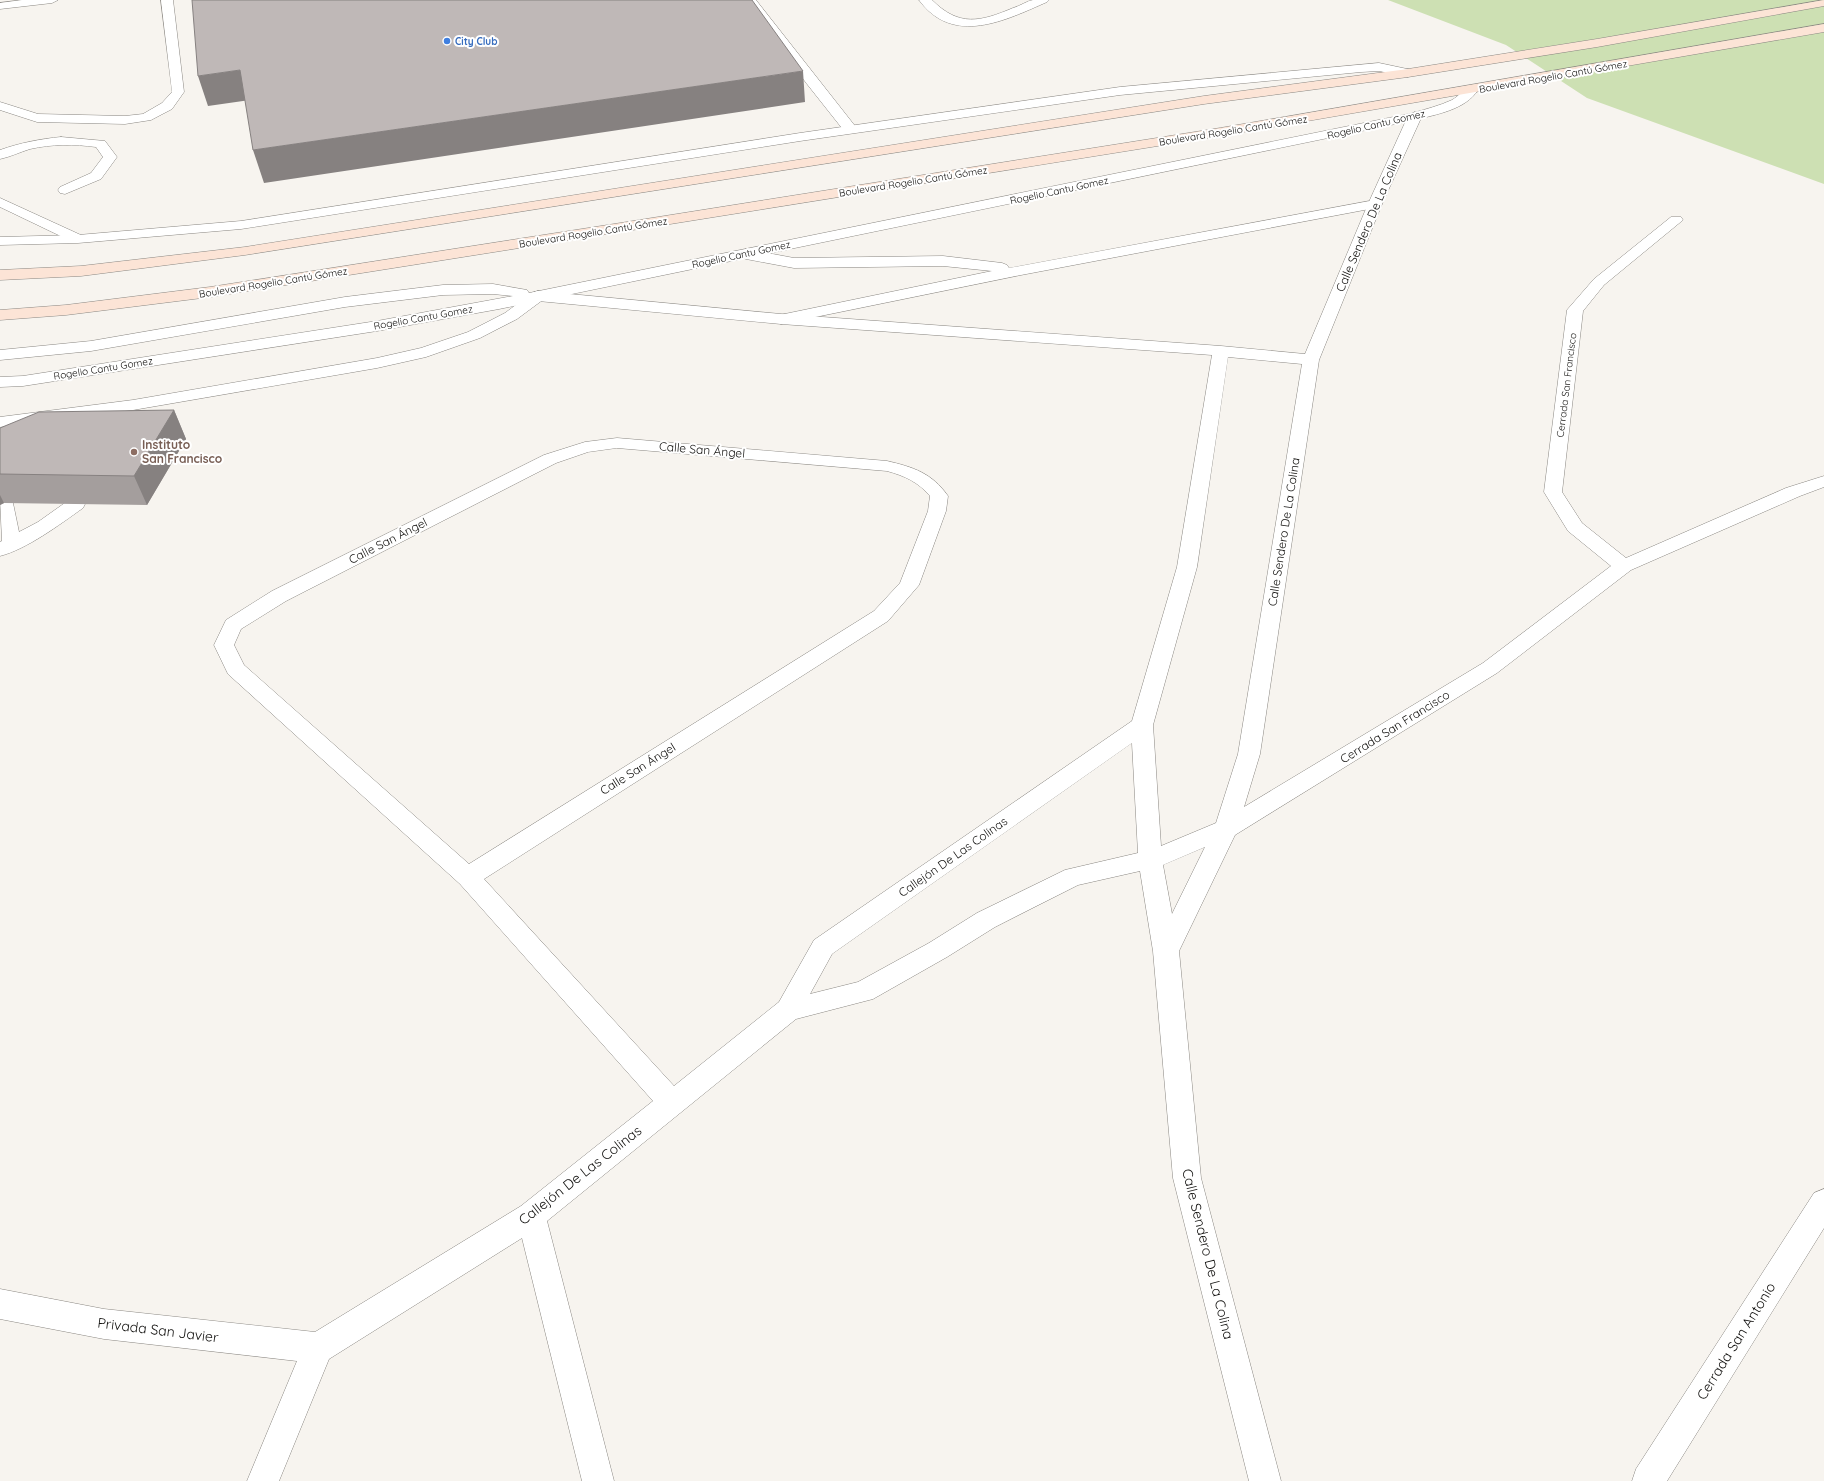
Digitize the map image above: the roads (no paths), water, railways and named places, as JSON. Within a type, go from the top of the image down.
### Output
[{"type":"main road","points":[[0,275],[81,271],[245,251],[1204,100],[1408,73],[1597,43],[1824,3]]},
{"type":"main road","name":"Boulevard Rogelio Cantú Gómez","points":[[0,316],[66,310],[210,292],[1152,143],[1472,90],[1824,28]]},
{"type":"street","points":[[0,6],[52,0]]},
{"type":"street","points":[[0,106],[37,118],[125,120],[146,117],[167,106],[178,92],[167,0]]},
{"type":"street","points":[[750,0],[811,81],[850,129]]},
{"type":"street","points":[[925,0],[939,14],[949,20],[965,23],[981,23],[1043,0]]},
{"type":"street","points":[[0,242],[78,239],[241,225],[850,129],[1120,91],[1362,68],[1384,68],[1408,73]]},
{"type":"street","name":"Rogelio Cantu Gomez","points":[[0,382],[23,381],[369,327],[538,296],[1415,116],[1462,100],[1468,97],[1472,90]]},
{"type":"street","name":"Calle Sendero De La Colina","points":[[1166,951],[1226,829],[1249,754],[1310,360],[1375,204],[1415,116]]},
{"type":"street","points":[[0,155],[25,145],[74,140],[100,144],[110,157],[96,176],[66,190]]},
{"type":"street","points":[[0,202],[78,239]]},
{"type":"street","points":[[781,319],[1021,270],[1375,204]]},
{"type":"street","name":"Cerrada San Francisco","points":[[1624,566],[1575,527],[1553,492],[1575,310],[1598,282],[1676,220]]},
{"type":"street","points":[[746,254],[794,264],[943,261],[1021,270]]},
{"type":"street","points":[[0,355],[91,346],[345,302],[443,290],[493,289],[538,296],[781,319],[1222,351],[1310,360]]},
{"type":"street","points":[[8,426],[376,363],[426,352],[474,335],[511,316],[538,296]]},
{"type":"street","name":"Calle Sendero De La Colina","points":[[1222,351],[1187,567],[1142,725],[1150,860],[1166,951],[1187,1178],[1265,1481]]},
{"type":"street","points":[[125,426],[133,405]]},
{"type":"street","name":"Calle San Ángel","points":[[468,877],[881,616],[910,585],[937,511],[939,496],[929,482],[910,472],[887,466],[617,443],[585,447],[550,459],[280,596],[233,625],[224,645],[235,669],[468,877],[672,1103]]},
{"type":"street","name":"Cerrada San Francisco","points":[[1150,860],[1226,829],[1490,668],[1624,566],[1793,492],[1824,481]]},
{"type":"street","points":[[4,503],[6,548],[45,526],[76,504]]},
{"type":"street","name":"Callejón De Las Colinas","points":[[318,1348],[531,1216],[788,1010],[823,947],[1142,725]]},
{"type":"street","name":"Callejón De Las Colinas","points":[[788,1010],[864,991],[938,950],[986,920],[1073,877],[1150,860]]},
{"type":"street","name":"Cerrada San Antonio","points":[[1648,1481],[1824,1202]]},
{"type":"street","points":[[531,1216],[598,1481]]},
{"type":"street","name":"Privada San Javier","points":[[0,1304],[104,1324],[318,1348]]},
{"type":"street","points":[[263,1481],[318,1348]]},
{"type":"place","name":"City Club","points":[[447,41]]},
{"type":"place","name":"Instituto San Francisco","points":[[134,452]]}]
